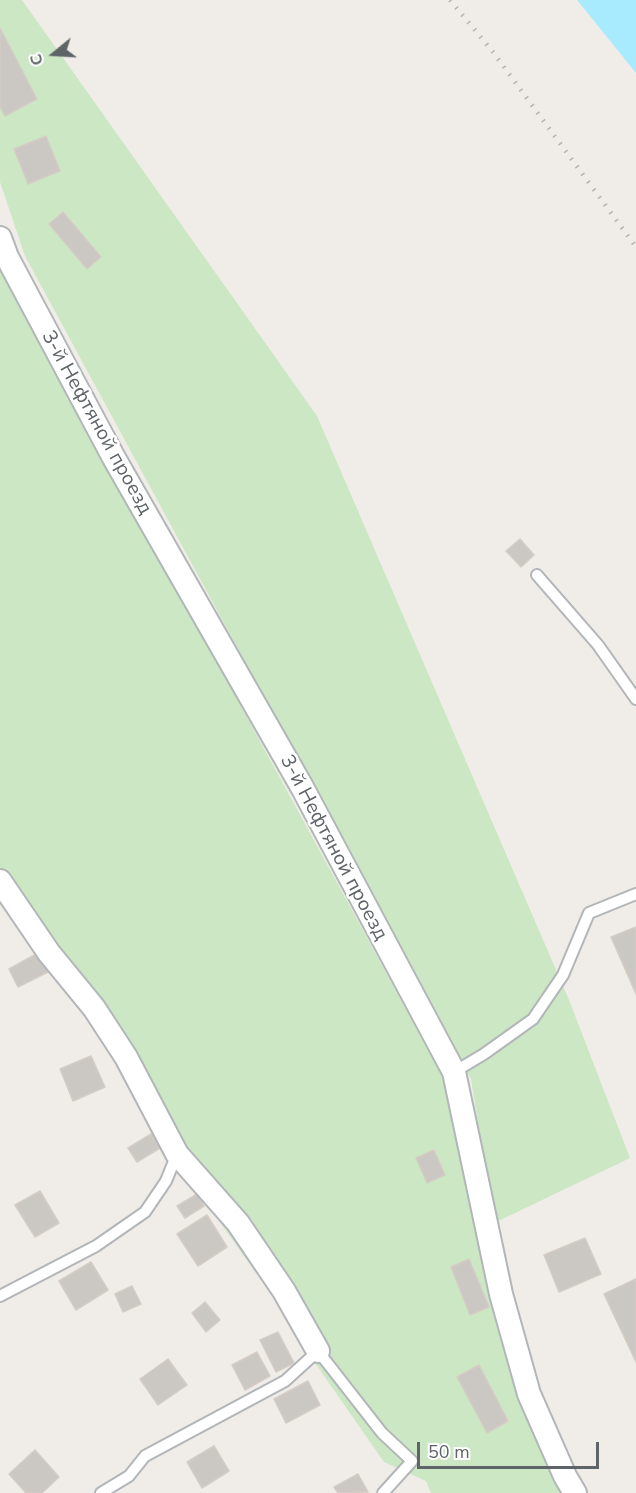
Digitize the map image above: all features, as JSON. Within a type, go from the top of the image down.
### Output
[{"type":"street","name":"3-й Нефтяной проезд","points":[[0,238],[7,257],[114,458],[302,787],[454,1072],[501,1294],[529,1394],[565,1476],[575,1493]]},
{"type":"street","points":[[0,881],[49,953],[94,1008],[120,1047],[177,1154],[238,1223],[284,1291],[318,1351]]},
{"type":"lane","points":[[537,575],[598,645],[636,699]]},
{"type":"lane","points":[[454,1072],[484,1054],[532,1019],[563,975],[589,913],[636,894]]},
{"type":"lane","points":[[0,1296],[96,1246],[145,1212],[166,1181],[177,1154]]},
{"type":"lane","points":[[101,1493],[129,1476],[145,1456],[285,1381],[318,1351],[382,1433],[412,1461],[383,1493]]},
{"type":"green space","points":[[0,0],[22,0],[317,416],[569,1000],[630,1158],[494,1223],[471,1079],[25,256],[0,182]]},
{"type":"green space","points":[[0,264],[444,1079],[565,1493],[431,1493],[426,1481],[384,1462],[313,1360],[278,1304],[188,1177],[123,1063],[0,887]]},
{"type":"water","points":[[577,0],[636,0],[636,73]]},
{"type":"building","points":[[0,28],[37,99],[5,116],[0,107]]},
{"type":"building","points":[[46,136],[60,171],[28,184],[14,149]]},
{"type":"building","points":[[63,212],[101,257],[87,269],[49,224]]},
{"type":"building","points":[[520,539],[534,555],[521,567],[506,551]]},
{"type":"building","points":[[636,927],[636,994],[611,937]]},
{"type":"building","points":[[38,953],[48,972],[18,987],[9,969]]},
{"type":"building","points":[[91,1056],[105,1087],[73,1101],[60,1069]]},
{"type":"building","points":[[151,1134],[160,1148],[137,1162],[128,1148]]},
{"type":"building","points":[[434,1150],[445,1175],[427,1183],[416,1158]]},
{"type":"building","points":[[40,1191],[59,1223],[35,1237],[15,1205]]},
{"type":"building","points":[[197,1194],[204,1206],[185,1218],[177,1206]]},
{"type":"building","points":[[207,1215],[227,1247],[198,1266],[177,1234]]},
{"type":"building","points":[[585,1238],[601,1274],[559,1292],[544,1255]]},
{"type":"building","points":[[469,1259],[489,1307],[470,1315],[451,1267]]},
{"type":"building","points":[[91,1262],[108,1290],[76,1310],[59,1281]]},
{"type":"building","points":[[636,1279],[636,1362],[604,1294]]},
{"type":"building","points":[[132,1286],[141,1304],[123,1312],[115,1294]]},
{"type":"building","points":[[205,1302],[220,1320],[206,1332],[192,1313]]},
{"type":"building","points":[[278,1332],[294,1363],[276,1372],[260,1340]]},
{"type":"building","points":[[257,1352],[270,1376],[245,1390],[232,1365]]},
{"type":"building","points":[[168,1359],[187,1385],[158,1405],[140,1379]]},
{"type":"building","points":[[479,1365],[508,1421],[487,1433],[457,1377]]},
{"type":"building","points":[[308,1381],[320,1405],[286,1423],[274,1399]]},
{"type":"building","points":[[214,1446],[229,1471],[202,1488],[187,1462]]},
{"type":"building","points":[[35,1450],[59,1477],[42,1493],[26,1493],[9,1474]]},
{"type":"building","points":[[358,1474],[368,1492],[338,1493],[334,1487]]},
{"type":"railway","points":[[450,0],[493,52],[636,247]]}]
